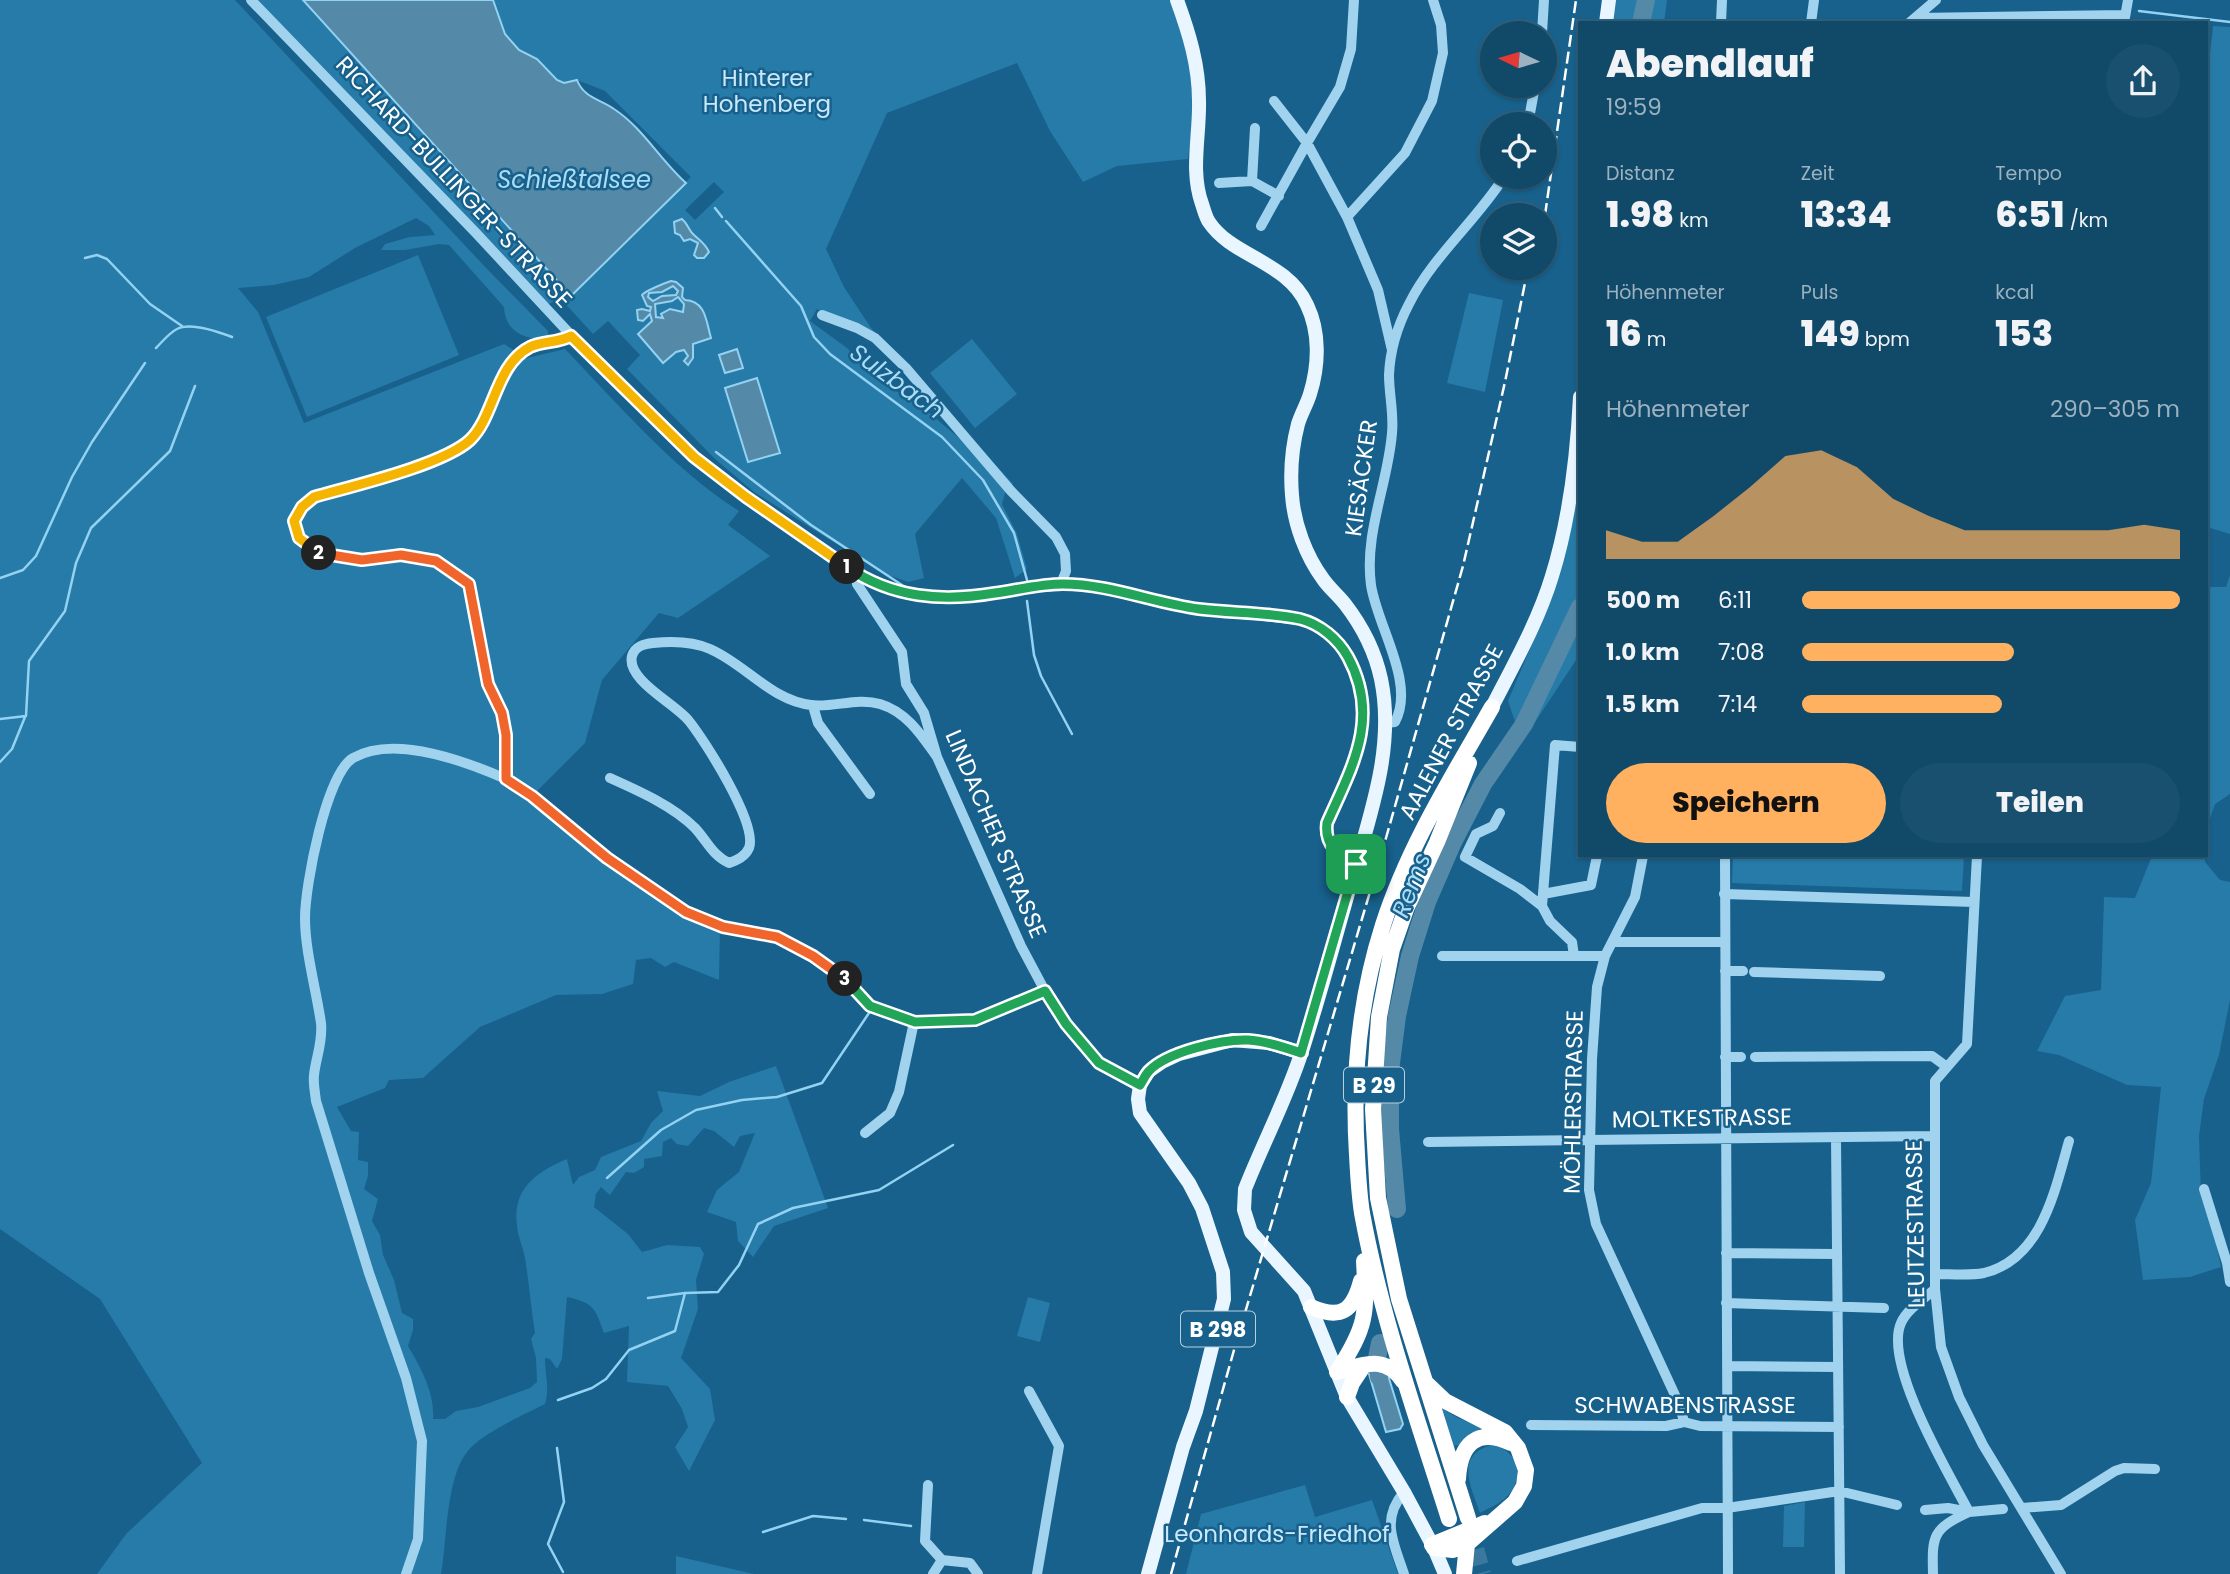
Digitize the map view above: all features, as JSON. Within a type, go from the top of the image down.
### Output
[{"type":"highway","name":"AALENER STRASSE","points":[[1362,1213],[1354,1118],[1354,1083],[1371,967],[1403,872],[1446,786],[1492,707]]},
{"type":"highway","name":"B 29","points":[[1468,1518],[1399,1298],[1378,1198],[1373,1109],[1379,1017],[1392,949],[1406,909],[1437,842],[1492,707]]},
{"type":"highway","name":"B 29","points":[[1362,1213],[1379,1293],[1448,1519]]},
{"type":"highway","points":[[1336,1372],[1353,1348],[1364,1321],[1362,1213]]},
{"type":"highway","points":[[1311,1307],[1334,1314],[1346,1310],[1356,1299],[1365,1268]]},
{"type":"highway","points":[[1336,1372],[1364,1365],[1384,1364],[1399,1376],[1408,1389]]},
{"type":"highway","points":[[1347,1397],[1352,1382],[1364,1365]]},
{"type":"highway","points":[[1423,1381],[1445,1401],[1505,1432],[1518,1448],[1525,1463],[1524,1486],[1515,1502],[1467,1544],[1453,1550],[1433,1547]]},
{"type":"highway","points":[[1458,1485],[1461,1456],[1476,1439],[1490,1436],[1518,1448]]},
{"type":"highway","points":[[1433,1547],[1494,1519]]},
{"type":"highway","points":[[1464,1574],[1467,1544]]},
{"type":"main road","points":[[1177,0],[1195,59],[1199,102],[1196,159],[1198,190],[1209,223],[1230,241],[1278,271],[1294,286],[1306,303],[1313,322],[1317,345],[1316,370],[1310,396],[1298,423],[1291,470],[1296,523],[1322,579],[1343,602],[1367,638],[1381,679],[1386,723],[1383,761],[1376,794],[1301,1053],[1249,1178],[1243,1200],[1246,1222],[1251,1232],[1297,1282],[1311,1307],[1347,1397],[1404,1492],[1445,1574]]},
{"type":"main road","points":[[1606,21],[1609,0]]},
{"type":"main road","name":"AALENER STRASSE","points":[[1492,707],[1524,646],[1552,576],[1574,475],[1578,423]]},
{"type":"main road","points":[[1140,1085],[1149,1071],[1162,1062],[1179,1054],[1232,1040],[1269,1043],[1301,1053]]},
{"type":"main road","name":"B 298","points":[[1140,1085],[1140,1113],[1189,1183],[1202,1208],[1223,1272],[1224,1299],[1196,1411],[1183,1447],[1148,1574]]},
{"type":"main road","points":[[1433,1547],[1454,1574]]},
{"type":"street","name":"RICHARD-BULLINGER-STRASSE","points":[[251,0],[476,233],[571,336],[694,457],[746,497],[855,572],[891,590],[923,597],[966,597],[1061,584],[1089,585],[1198,609],[1301,620],[1325,630],[1343,648],[1356,672],[1363,698],[1363,729],[1358,751],[1352,771],[1327,823],[1326,832],[1340,856],[1356,864]]},
{"type":"street","points":[[1261,226],[1340,87],[1351,49],[1354,0]]},
{"type":"street","points":[[1348,216],[1405,153],[1432,101],[1443,53],[1441,24],[1433,0]]},
{"type":"street","points":[[1543,21],[1544,0]]},
{"type":"street","points":[[1721,21],[1723,0]]},
{"type":"street","points":[[1811,21],[1814,0]]},
{"type":"street","points":[[1912,21],[1936,0]]},
{"type":"street","points":[[1912,21],[2125,19],[2128,0]]},
{"type":"street","points":[[1274,101],[1307,143],[1348,216],[1378,290],[1392,350]]},
{"type":"street","points":[[1252,181],[1255,128]]},
{"type":"street","points":[[1219,183],[1252,181],[1279,196]]},
{"type":"street","name":"KIESÄCKER","points":[[1386,723],[1395,722],[1402,709],[1398,675],[1371,584],[1372,539],[1392,432],[1389,373],[1392,350],[1409,304],[1436,261],[1494,189]]},
{"type":"street","points":[[822,314],[875,338],[906,368],[1010,491],[1056,537],[1065,554],[1066,571],[1061,584]]},
{"type":"street","points":[[506,779],[506,735],[502,713],[488,684],[469,584],[436,561],[401,555],[362,560],[320,554],[299,538],[294,521],[302,507],[314,497],[414,467],[446,455],[470,440],[513,361],[531,346],[562,341],[571,336]]},
{"type":"street","name":"LINDACHER STRASSE","points":[[855,572],[857,584],[902,652],[906,684],[924,713],[937,757],[1021,946],[1045,991],[1066,1024],[1099,1063],[1140,1085]]},
{"type":"street","points":[[610,778],[659,803],[694,828],[717,858],[729,863],[740,860],[749,848],[750,832],[727,782],[688,719],[637,674],[631,659],[635,650],[643,644],[666,642],[685,642],[710,649],[772,689],[813,706],[841,702],[880,704],[902,715],[917,729],[937,757]]},
{"type":"street","points":[[813,706],[818,723],[870,794]]},
{"type":"street","points":[[1542,906],[1555,745],[1578,747]]},
{"type":"street","points":[[406,1574],[418,1539],[423,1480],[422,1441],[406,1378],[369,1273],[316,1101],[314,1078],[319,1058],[321,1026],[305,919],[310,869],[336,781],[350,759],[364,753],[396,748],[440,755],[506,779],[541,803],[607,858],[686,912],[723,927],[777,937],[831,969],[870,1006],[915,1022],[975,1020],[1045,991]]},
{"type":"street","points":[[1500,813],[1493,826],[1476,834],[1465,857],[1520,889],[1542,906],[1550,921],[1572,942],[1574,956]]},
{"type":"street","points":[[1543,894],[1591,885],[1597,857]]},
{"type":"street","name":"MÖHLERSTRASSE","points":[[1643,857],[1633,903],[1605,956],[1597,987],[1589,1190],[1596,1224],[1680,1406],[1684,1422]]},
{"type":"street","points":[[1725,857],[1728,1574]]},
{"type":"street","name":"LEUTZESTRASSE","points":[[1977,857],[1967,1044],[1935,1080],[1935,1289],[1941,1348],[1949,1373],[1983,1445],[2061,1574]]},
{"type":"street","points":[[1724,894],[1975,902]]},
{"type":"street","points":[[1613,942],[1724,942]]},
{"type":"street","points":[[1442,956],[1605,956]]},
{"type":"street","points":[[1725,971],[1880,976]]},
{"type":"street","points":[[865,1133],[890,1113],[899,1092],[915,1022]]},
{"type":"street","points":[[1755,1057],[1932,1056],[1947,1066]]},
{"type":"street","points":[[1725,1057],[1741,1057]]},
{"type":"street","name":"MOLTKESTRASSE","points":[[1428,1142],[1935,1136]]},
{"type":"street","points":[[1836,1138],[1840,1574]]},
{"type":"street","points":[[1935,1274],[1981,1274],[1998,1269],[2028,1246],[2051,1203],[2069,1141]]},
{"type":"street","points":[[2204,1189],[2227,1263],[2230,1282]]},
{"type":"street","points":[[1726,1253],[1837,1255]]},
{"type":"street","points":[[1935,1289],[1901,1322],[1898,1337],[1907,1387],[1969,1513]]},
{"type":"street","points":[[1726,1303],[1884,1308]]},
{"type":"street","points":[[1727,1366],[1838,1367]]},
{"type":"street","points":[[1029,1391],[1059,1446],[1037,1574]]},
{"type":"street","name":"SCHWABENSTRASSE","points":[[1531,1425],[1665,1426],[1684,1422],[1700,1426],[1839,1427]]},
{"type":"street","points":[[2022,1508],[2061,1505],[2124,1468],[2155,1469]]},
{"type":"street","points":[[928,1485],[925,1541],[942,1560],[970,1563],[978,1574]]},
{"type":"street","points":[[1517,1561],[1702,1508],[1727,1508],[1839,1491],[1896,1505]]},
{"type":"street","points":[[1404,1492],[1395,1503],[1390,1524],[1404,1574]]},
{"type":"street","points":[[1925,1510],[1948,1508],[1969,1513],[2003,1509]]},
{"type":"street","points":[[1933,1574],[1935,1535],[1945,1526],[1969,1513]]},
{"type":"street","points":[[933,1574],[942,1560]]},
{"type":"green space","points":[[0,0],[235,0],[548,331],[549,338],[541,339],[525,336],[513,329],[505,316],[504,307],[449,245],[381,250],[385,244],[410,237],[435,235],[429,226],[416,218],[355,248],[309,277],[274,285],[238,288],[258,312],[304,423],[504,344],[527,358],[565,349],[669,456],[715,495],[739,511],[728,525],[770,556],[678,618],[659,613],[602,680],[585,743],[532,796],[638,880],[720,926],[719,980],[674,962],[665,967],[651,958],[636,960],[633,984],[602,994],[556,995],[480,1027],[423,1078],[389,1080],[385,1088],[337,1107],[351,1131],[359,1132],[358,1160],[368,1162],[364,1189],[378,1199],[372,1221],[380,1235],[383,1255],[394,1280],[402,1313],[413,1319],[408,1346],[429,1390],[433,1419],[445,1419],[456,1411],[478,1407],[530,1388],[537,1382],[536,1358],[531,1339],[535,1333],[525,1258],[517,1226],[516,1213],[522,1192],[536,1176],[567,1159],[573,1185],[579,1177],[595,1170],[601,1157],[641,1141],[651,1123],[663,1111],[657,1091],[700,1096],[729,1082],[776,1066],[828,1208],[774,1226],[753,1257],[738,1241],[736,1222],[707,1212],[717,1190],[739,1172],[755,1133],[740,1136],[734,1147],[714,1131],[704,1128],[688,1146],[677,1144],[671,1138],[663,1142],[662,1156],[644,1159],[644,1167],[634,1173],[626,1172],[610,1195],[601,1187],[596,1194],[594,1207],[628,1234],[642,1252],[667,1245],[700,1247],[704,1254],[696,1280],[698,1309],[681,1358],[710,1389],[715,1420],[689,1471],[675,1447],[688,1427],[682,1409],[668,1386],[627,1382],[629,1326],[604,1333],[588,1304],[567,1297],[562,1359],[557,1369],[550,1359],[545,1358],[545,1404],[481,1439],[467,1452],[460,1464],[448,1510],[441,1574],[97,1574],[126,1534],[202,1463],[100,1299],[0,1229]]},
{"type":"green space","name":"Hinterer Hohenberg","points":[[258,0],[303,0],[571,296],[691,177],[605,91],[577,80],[564,83],[557,80],[537,59],[519,50],[505,34],[493,0],[1171,0],[1191,64],[1195,103],[1188,159],[1117,166],[1083,182],[1050,131],[1017,63],[887,113],[826,249],[844,287],[871,328],[1013,484],[1005,493],[1002,504],[1017,534],[1027,569],[1015,578],[996,518],[962,478],[915,534],[924,578],[908,582],[883,573],[754,492],[715,459],[627,369],[640,355],[608,321],[593,334],[561,299],[546,305]],"holes":[[[714,182],[724,192],[695,220],[685,210]],[[817,309],[870,338],[938,407],[966,444],[921,406],[880,381],[847,348],[810,321]]]},
{"type":"green space","points":[[1616,0],[1667,0],[1664,21],[1613,21]]},
{"type":"green space","points":[[2213,26],[2230,27],[2230,534],[2208,527],[2208,70]]},
{"type":"green space","points":[[418,255],[459,355],[307,417],[266,317]]},
{"type":"green space","points":[[1469,293],[1503,300],[1485,392],[1447,383]]},
{"type":"green space","points":[[972,339],[1017,394],[975,428],[930,373]]},
{"type":"green space","points":[[1578,472],[1578,657],[1522,742],[1508,701],[1535,637]]},
{"type":"green space","points":[[2230,575],[2230,794],[2215,804],[2208,824],[2208,587],[2226,587]]},
{"type":"green space","points":[[1733,857],[1964,857],[1962,891],[1732,883]]},
{"type":"green space","points":[[2152,857],[2205,857],[2205,862],[2220,880],[2230,882],[2230,1000],[2219,1055],[2204,1099],[2199,1136],[2201,1196],[2214,1233],[2221,1267],[2190,1277],[2143,1280],[2135,1220],[2151,1183],[2161,1087],[2127,1085],[2059,1055],[2037,1051],[2065,996],[2101,990],[2104,897],[2135,898]]},
{"type":"green space","points":[[1028,1297],[1050,1303],[1040,1342],[1017,1336]]},
{"type":"green space","points":[[1441,1410],[1487,1429],[1460,1446],[1455,1445],[1454,1450]]},
{"type":"green space","points":[[1492,1445],[1509,1453],[1517,1467],[1517,1475],[1511,1492],[1496,1505],[1480,1513],[1470,1483],[1469,1464],[1480,1450]]},
{"type":"green space","name":"Leonhards-Friedhof","points":[[1305,1485],[1315,1517],[1372,1500],[1398,1574],[1186,1574],[1201,1514]]},
{"type":"green space","points":[[1805,1502],[1804,1547],[1783,1547],[1784,1506]]},
{"type":"green space","points":[[676,1556],[754,1574],[676,1574]]},
{"type":"water","name":"Schießtalsee","points":[[303,0],[493,0],[505,34],[519,50],[537,59],[557,80],[564,83],[577,80],[584,91],[624,117],[686,183],[571,296]]},
{"type":"water","points":[[682,219],[709,252],[704,258],[694,255],[698,243],[690,239],[684,241],[675,233],[674,222]]},
{"type":"water","points":[[671,281],[683,288],[682,297],[685,300],[692,301],[701,308],[711,338],[693,344],[693,358],[688,365],[684,361],[688,356],[684,350],[676,352],[663,363],[638,334],[652,321],[650,314],[643,321],[638,320],[637,310],[650,311],[651,307],[647,306],[642,295]],"holes":[[[673,286],[678,291],[676,295],[662,296],[653,301],[648,297],[649,293],[662,292]],[[678,297],[684,304],[683,312],[670,309],[661,314],[663,318],[656,317],[655,304]]]},
{"type":"water","points":[[737,349],[743,368],[725,373],[719,355]]},
{"type":"water","points":[[757,378],[780,453],[748,462],[725,388]]},
{"type":"water","points":[[1374,1370],[1388,1375],[1403,1424],[1400,1429],[1386,1432],[1369,1374]]},
{"type":"waterway","name":"Rems","points":[[1641,21],[1646,0]]},
{"type":"waterway","points":[[2139,11],[2230,22]]},
{"type":"waterway","name":"Sulzbach","points":[[715,208],[722,217]]},
{"type":"waterway","name":"Sulzbach","points":[[726,221],[801,306],[814,337],[830,354],[942,437],[983,480],[1014,533],[1027,580]]},
{"type":"waterway","points":[[85,258],[97,255],[107,259],[150,304],[182,326]]},
{"type":"waterway","points":[[156,348],[171,333],[183,327],[204,328],[232,337]]},
{"type":"waterway","points":[[0,578],[23,570],[36,556],[72,477],[145,363]]},
{"type":"waterway","points":[[0,719],[26,716],[29,661],[65,611],[76,563],[91,528],[170,451],[195,386]]},
{"type":"waterway","points":[[716,452],[811,525],[908,589]]},
{"type":"waterway","name":"Sulzbach","points":[[1027,601],[1034,655],[1041,676],[1072,734]]},
{"type":"waterway","name":"Rems","points":[[1397,1209],[1390,1129],[1390,1071],[1397,1016],[1410,956],[1427,902],[1453,842],[1483,784],[1524,724],[1578,611]]},
{"type":"waterway","points":[[0,762],[12,749],[25,717]]},
{"type":"waterway","points":[[607,1178],[661,1130],[696,1110],[742,1100],[777,1097],[822,1083],[871,1010]]},
{"type":"waterway","points":[[558,1400],[592,1388],[606,1379],[629,1350],[675,1331],[685,1293],[718,1292],[739,1265],[758,1224],[793,1208],[879,1190],[953,1145]]},
{"type":"waterway","points":[[648,1298],[685,1293]]},
{"type":"waterway","name":"Rems","points":[[1379,1377],[1377,1358],[1380,1343]]},
{"type":"waterway","points":[[557,1448],[564,1502],[548,1544],[563,1572]]},
{"type":"waterway","points":[[763,1532],[813,1516],[846,1519]]},
{"type":"waterway","points":[[864,1520],[911,1526]]},
{"type":"tunnel","points":[[1470,1526],[1483,1574]]},
{"type":"railway","points":[[1547,203],[1576,0]]},
{"type":"railway","points":[[1171,1574],[1463,566],[1526,280]]},
{"type":"route","points":[[571,336],[694,457],[746,497],[855,572],[891,590],[923,597],[966,597],[1061,584],[1089,585],[1198,609],[1301,620],[1325,630],[1343,648],[1356,672],[1363,698],[1363,729],[1358,751],[1352,771],[1327,823],[1326,832],[1328,841],[1340,856],[1356,864],[1301,1053],[1269,1043],[1232,1040],[1207,1045],[1162,1062],[1149,1071],[1140,1085],[1099,1063],[1066,1024],[1045,991],[975,1020],[915,1022],[870,1006],[831,969],[777,937],[723,927],[686,912],[607,858],[568,824],[506,779],[506,735],[502,713],[488,684],[469,584],[436,561],[401,555],[362,560],[320,554],[299,538],[294,521],[302,507],[314,497],[414,467],[446,455],[470,440],[513,361],[531,346],[562,341],[571,336]]}]
